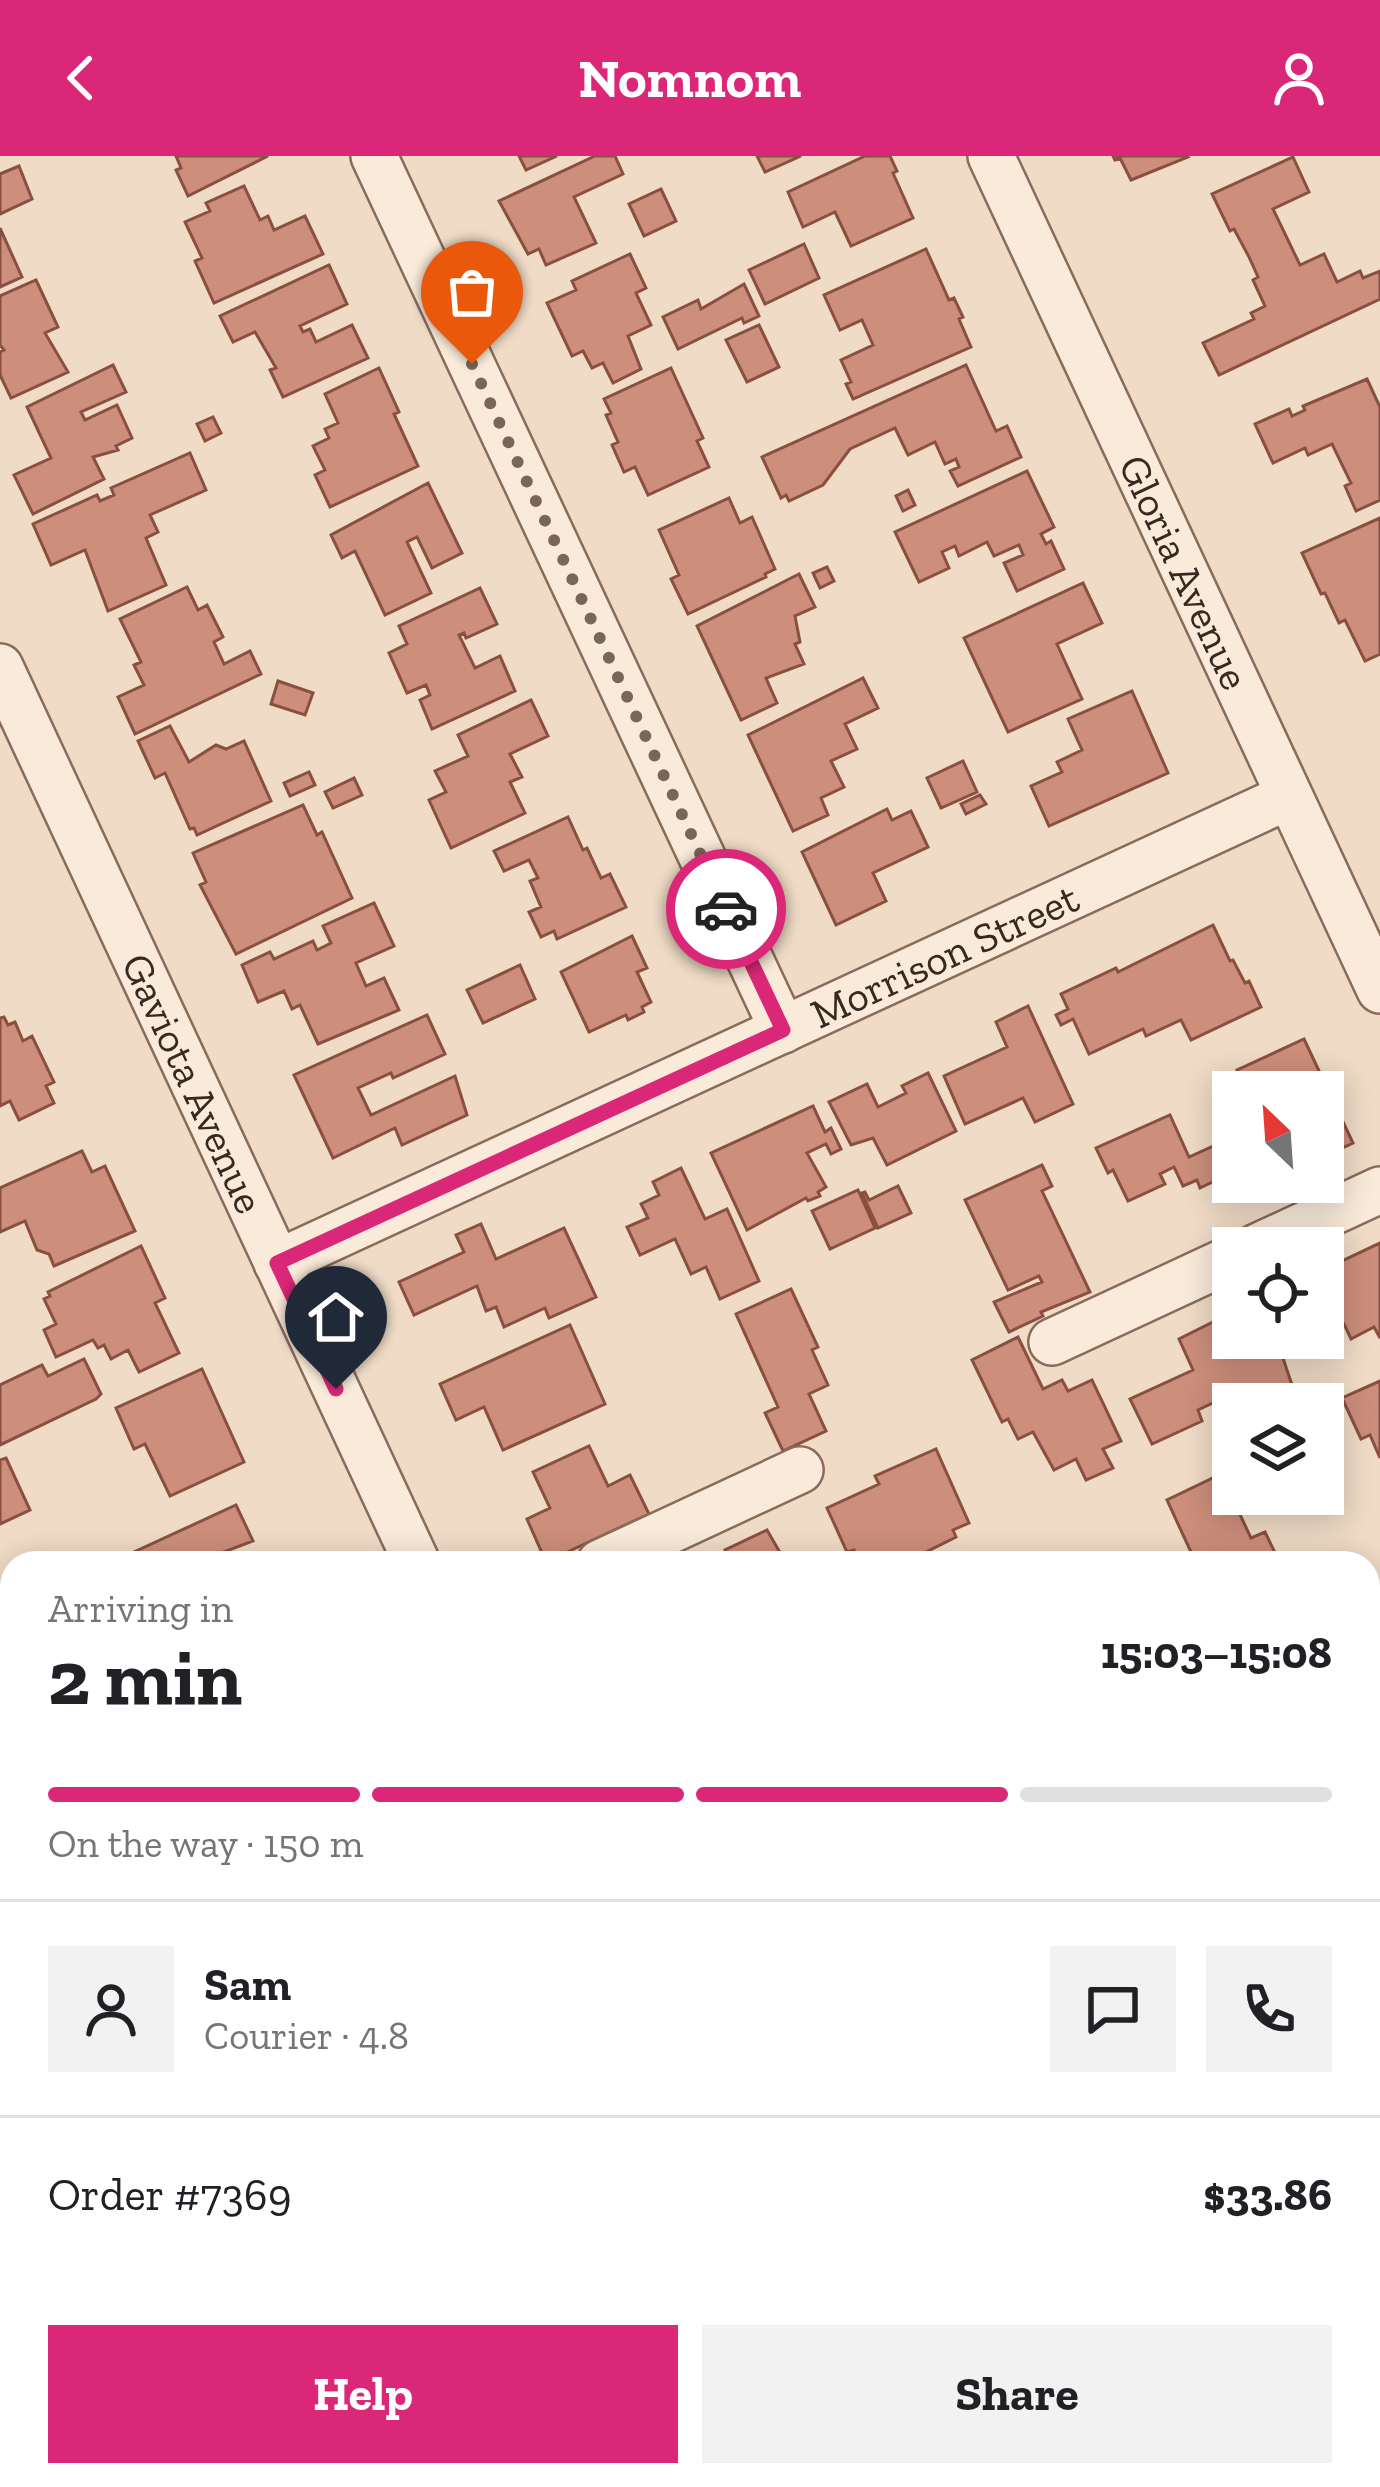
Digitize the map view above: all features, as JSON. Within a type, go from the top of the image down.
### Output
[{"type":"street","points":[[374,156],[783,1030]]},
{"type":"street","name":"Gloria Avenue","points":[[991,156],[1380,990]]},
{"type":"street","name":"Gaviota Avenue","points":[[0,668],[411,1551]]},
{"type":"street","name":"Morrison Street","points":[[277,1263],[1287,797]]},
{"type":"street","points":[[1300,1227],[1380,1190]]},
{"type":"street","points":[[1052,1342],[1212,1268]]},
{"type":"street","points":[[626,1551],[800,1470]]},
{"type":"building","points":[[176,156],[268,156],[188,196],[176,170],[181,168]]},
{"type":"building","points":[[519,156],[557,156],[526,170]]},
{"type":"building","points":[[595,156],[615,156],[623,174],[574,197],[596,243],[546,265],[539,249],[528,254],[499,201]]},
{"type":"building","points":[[757,156],[801,156],[765,172]]},
{"type":"building","points":[[865,156],[890,156],[913,218],[851,246],[835,212],[803,227],[788,192]]},
{"type":"building","points":[[1113,156],[1188,157],[1131,180],[1120,158]]},
{"type":"building","points":[[1293,157],[1309,192],[1273,209],[1300,265],[1324,254],[1337,282],[1360,271],[1363,278],[1380,271],[1380,299],[1219,375],[1203,343],[1254,319],[1251,313],[1265,306],[1249,257],[1212,194]]},
{"type":"building","points":[[19,166],[32,199],[0,214],[0,174]]},
{"type":"building","points":[[244,186],[260,220],[268,216],[274,230],[305,216],[323,254],[214,303],[195,261],[202,258],[185,222],[210,211],[206,203]]},
{"type":"building","points":[[661,189],[676,221],[644,236],[629,204]]},
{"type":"building","points":[[0,228],[22,277],[0,287]]},
{"type":"building","points":[[804,244],[819,278],[765,304],[749,270]]},
{"type":"building","points":[[926,249],[949,300],[954,298],[963,317],[959,319],[971,347],[853,399],[841,360],[873,345],[862,320],[840,330],[824,295]]},
{"type":"building","points":[[630,254],[646,288],[636,293],[651,325],[628,336],[641,369],[613,383],[603,363],[592,368],[583,351],[572,356],[547,303],[576,290],[572,281]]},
{"type":"building","points":[[329,265],[347,304],[300,326],[303,332],[310,329],[316,342],[352,325],[368,358],[283,397],[270,370],[276,368],[255,332],[233,342],[220,316]]},
{"type":"building","points":[[36,280],[58,327],[45,333],[68,372],[11,398],[0,375],[0,352],[4,350],[0,345],[0,296]]},
{"type":"building","points":[[744,284],[759,316],[744,323],[742,318],[678,349],[663,317],[698,300],[701,309]]},
{"type":"building","points":[[759,325],[779,367],[747,382],[726,340]]},
{"type":"building","points":[[113,365],[126,392],[81,412],[85,420],[117,405],[132,438],[116,446],[118,450],[93,457],[104,479],[33,514],[14,475],[51,458],[27,407]]},
{"type":"building","points":[[966,365],[996,431],[1007,426],[1021,457],[958,486],[950,471],[959,467],[956,459],[945,464],[935,442],[908,455],[895,428],[850,449],[823,485],[789,501],[786,495],[781,498],[762,457]]},
{"type":"building","points":[[379,368],[418,466],[330,507],[315,475],[325,470],[313,446],[329,438],[325,429],[338,423],[325,394]]},
{"type":"building","points":[[671,368],[703,438],[697,441],[709,467],[648,495],[635,467],[624,472],[612,445],[618,442],[604,399]]},
{"type":"building","points":[[1367,379],[1380,407],[1380,500],[1356,511],[1345,486],[1351,483],[1332,444],[1308,455],[1305,448],[1273,463],[1255,424],[1289,409],[1292,416],[1305,410],[1303,406]]},
{"type":"building","points":[[213,417],[221,433],[205,441],[197,424]]},
{"type":"building","points":[[190,453],[206,490],[150,515],[158,532],[146,538],[166,585],[108,611],[85,550],[51,565],[33,524],[97,495],[100,501],[114,495],[111,488]]},
{"type":"building","points":[[1027,471],[1054,527],[1041,534],[1046,544],[1051,541],[1064,569],[1017,591],[1004,563],[1023,555],[1019,545],[994,556],[987,542],[959,556],[955,546],[942,552],[949,568],[919,582],[895,532]]},
{"type":"building","points":[[428,483],[462,553],[432,568],[417,537],[407,542],[431,593],[385,615],[355,551],[342,558],[331,535]]},
{"type":"building","points":[[908,490],[915,505],[903,511],[896,496]]},
{"type":"building","points":[[729,498],[740,523],[752,517],[775,569],[688,614],[671,579],[679,575],[659,530]]},
{"type":"building","points":[[1380,518],[1380,654],[1365,661],[1345,620],[1339,623],[1325,593],[1321,594],[1302,553]]},
{"type":"building","points":[[827,567],[834,581],[820,588],[813,573]]},
{"type":"building","points":[[799,574],[815,607],[795,616],[800,642],[795,644],[804,664],[766,678],[777,703],[741,720],[697,626]]},
{"type":"building","points":[[1083,583],[1102,623],[1057,644],[1082,699],[1008,732],[964,638]]},
{"type":"building","points":[[187,587],[198,610],[207,605],[223,637],[214,642],[224,664],[250,651],[261,674],[135,734],[118,697],[144,685],[134,665],[141,662],[120,619]]},
{"type":"building","points":[[480,588],[497,624],[466,638],[464,633],[459,635],[475,668],[500,656],[515,691],[432,729],[420,700],[430,695],[426,685],[407,693],[389,653],[407,644],[399,626]]},
{"type":"building","points":[[863,678],[878,708],[845,724],[857,749],[831,761],[844,787],[821,798],[828,815],[793,831],[748,735]]},
{"type":"building","points":[[278,681],[313,693],[305,715],[271,704]]},
{"type":"building","points":[[1132,691],[1168,773],[1049,826],[1031,786],[1062,772],[1057,762],[1082,750],[1068,719]]},
{"type":"building","points":[[531,700],[548,736],[510,754],[522,777],[510,782],[525,813],[451,848],[429,800],[446,792],[435,771],[468,756],[458,735]]},
{"type":"building","points":[[170,726],[189,762],[216,745],[226,749],[244,741],[271,801],[197,835],[165,773],[155,778],[138,741]]},
{"type":"building","points":[[963,761],[977,792],[941,808],[927,778]]},
{"type":"building","points":[[309,772],[315,785],[290,796],[284,783]]},
{"type":"building","points":[[354,778],[362,795],[333,808],[325,792]]},
{"type":"building","points":[[980,795],[986,804],[966,814],[961,804]]},
{"type":"building","points":[[303,805],[317,835],[322,832],[352,898],[236,954],[200,885],[206,882],[193,853]]},
{"type":"building","points":[[887,809],[892,820],[911,811],[928,847],[873,873],[886,901],[836,925],[802,852]]},
{"type":"building","points":[[568,817],[601,878],[610,874],[626,907],[557,939],[554,931],[541,937],[529,912],[541,907],[530,881],[538,878],[529,860],[504,871],[494,851]]},
{"type":"building","points":[[374,903],[394,946],[356,963],[366,986],[384,978],[399,1010],[318,1044],[300,1005],[292,1009],[284,991],[258,1002],[242,965],[270,952],[274,959],[313,941],[317,950],[331,943],[323,926]]},
{"type":"building","points":[[1213,925],[1261,1007],[1191,1040],[1181,1020],[1146,1036],[1143,1029],[1089,1054],[1073,1019],[1061,1025],[1056,1015],[1068,1009],[1061,994]]},
{"type":"building","points":[[632,936],[647,968],[637,972],[651,1002],[628,1020],[626,1015],[589,1032],[561,972]]},
{"type":"building","points":[[520,965],[535,999],[483,1023],[467,990]]},
{"type":"building","points":[[1028,1006],[1073,1104],[1035,1122],[1023,1098],[965,1124],[944,1076],[1007,1047],[996,1022]]},
{"type":"building","points":[[427,1015],[445,1054],[358,1088],[371,1115],[455,1076],[467,1115],[402,1145],[395,1128],[333,1158],[294,1075]]},
{"type":"building","points":[[0,1018],[8,1025],[15,1022],[23,1041],[32,1036],[54,1082],[46,1086],[54,1103],[19,1120],[10,1101],[0,1106]]},
{"type":"building","points":[[1304,1039],[1319,1071],[1237,1071]]},
{"type":"building","points":[[928,1073],[956,1131],[887,1165],[873,1138],[851,1145],[829,1102],[867,1084],[878,1107],[906,1093],[902,1086]]},
{"type":"building","points":[[813,1106],[825,1132],[831,1128],[841,1149],[831,1154],[826,1144],[807,1153],[826,1187],[818,1192],[820,1196],[806,1198],[747,1230],[711,1153]]},
{"type":"building","points":[[1170,1115],[1189,1157],[1212,1147],[1212,1182],[1200,1188],[1197,1180],[1183,1186],[1174,1167],[1160,1174],[1165,1184],[1128,1201],[1096,1148]]},
{"type":"building","points":[[1344,1124],[1353,1143],[1344,1147]]},
{"type":"building","points":[[82,1151],[92,1172],[105,1166],[135,1231],[54,1266],[49,1254],[37,1250],[25,1221],[0,1232],[0,1188]]},
{"type":"building","points":[[1042,1165],[1052,1186],[1042,1191],[1090,1292],[1041,1312],[1043,1316],[1009,1332],[994,1302],[1042,1282],[1039,1276],[1008,1290],[965,1200]]},
{"type":"building","points":[[681,1168],[705,1219],[727,1209],[759,1281],[720,1299],[706,1267],[691,1274],[675,1239],[640,1255],[627,1227],[648,1218],[641,1204],[659,1195],[653,1182]]},
{"type":"building","points":[[898,1186],[911,1213],[878,1228],[862,1193],[869,1200]]},
{"type":"building","points":[[858,1190],[875,1228],[830,1249],[812,1211]]},
{"type":"building","points":[[481,1224],[496,1259],[564,1228],[596,1297],[549,1318],[545,1308],[504,1327],[496,1307],[486,1311],[477,1286],[414,1315],[399,1282],[464,1252],[456,1235]]},
{"type":"building","points":[[1380,1243],[1380,1338],[1374,1327],[1351,1339],[1344,1324],[1344,1260]]},
{"type":"building","points":[[141,1246],[165,1298],[155,1303],[179,1353],[139,1372],[128,1350],[111,1359],[104,1345],[98,1348],[93,1340],[56,1357],[44,1330],[56,1324],[44,1299],[50,1296],[48,1292]]},
{"type":"building","points":[[791,1289],[818,1347],[812,1350],[828,1385],[809,1394],[826,1431],[783,1451],[765,1413],[778,1407],[736,1314]]},
{"type":"building","points":[[1212,1322],[1212,1359],[1283,1359],[1291,1383],[1212,1383],[1212,1403],[1198,1410],[1202,1421],[1152,1444],[1130,1399],[1193,1370],[1179,1339]]},
{"type":"building","points":[[570,1325],[605,1404],[503,1450],[484,1407],[456,1420],[440,1384]]},
{"type":"building","points":[[1018,1337],[1043,1389],[1062,1380],[1068,1391],[1092,1380],[1121,1441],[1103,1449],[1113,1468],[1086,1480],[1076,1459],[1054,1470],[1033,1432],[1018,1439],[1008,1419],[1002,1422],[972,1360]]},
{"type":"building","points":[[84,1359],[101,1394],[0,1445],[0,1385],[42,1365],[48,1376]]},
{"type":"building","points":[[202,1369],[244,1462],[170,1496],[145,1444],[134,1449],[116,1408]]},
{"type":"building","points":[[1380,1381],[1380,1458],[1370,1435],[1361,1439],[1344,1397]]},
{"type":"building","points":[[589,1446],[608,1486],[630,1475],[649,1514],[570,1551],[541,1551],[527,1519],[550,1508],[533,1472]]},
{"type":"building","points":[[936,1449],[969,1523],[953,1530],[956,1537],[928,1551],[847,1551],[827,1508],[879,1484],[875,1476]]},
{"type":"building","points":[[6,1458],[30,1510],[0,1524],[0,1460]]},
{"type":"building","points":[[1212,1478],[1212,1515],[1240,1515],[1251,1538],[1265,1532],[1274,1551],[1190,1551],[1167,1500]]},
{"type":"building","points":[[236,1505],[253,1541],[227,1551],[136,1551]]},
{"type":"building","points":[[767,1530],[779,1551],[726,1551]]},
{"type":"way so far","points":[[472,364],[726,909]]},
{"type":"route","points":[[336,1389],[277,1263],[783,1030],[726,909]]}]
